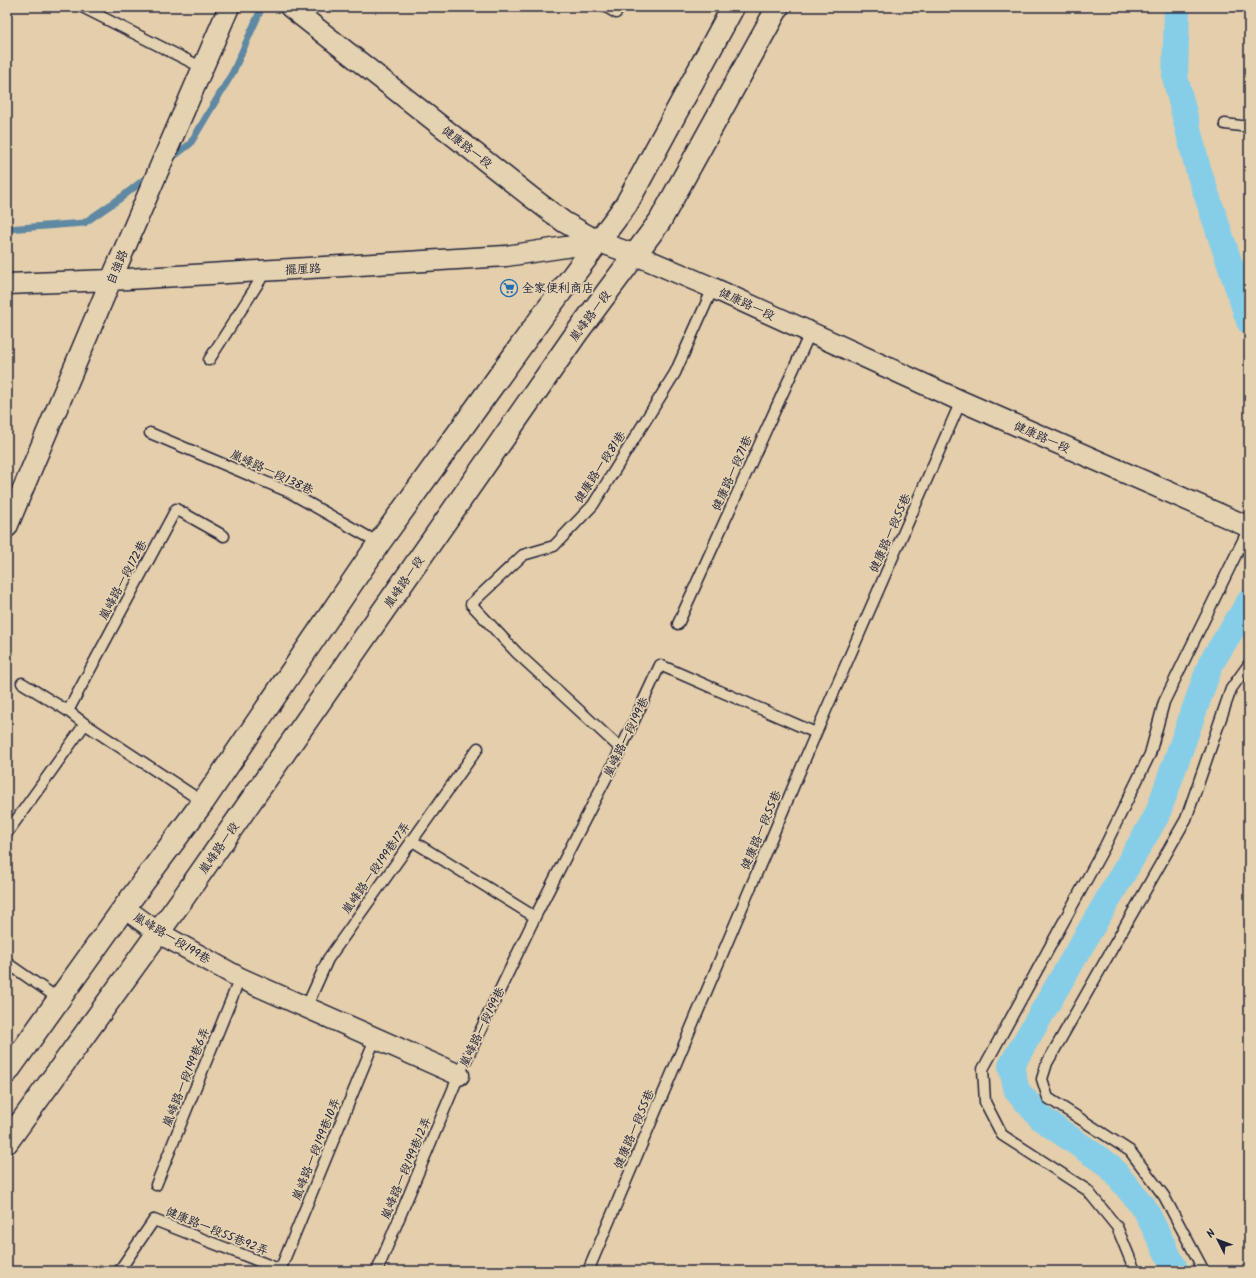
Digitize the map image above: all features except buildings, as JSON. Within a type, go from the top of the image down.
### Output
[{"type":"main road","points":[[7,1072],[124,908],[203,802],[379,543],[544,314],[626,204],[733,7]]},
{"type":"main road","name":"嵐峰路一段","points":[[7,1142],[159,933],[576,334],[660,221],[778,7]]},
{"type":"street","name":"自強路","points":[[7,527],[111,280],[229,7]]},
{"type":"street","name":"健康路一段","points":[[290,7],[531,197],[564,222],[599,242],[636,255],[713,288],[961,402],[1249,528]]},
{"type":"street","name":"擺厘路","points":[[7,284],[111,280],[506,256],[599,242]]},
{"type":"street","name":"嵐峰路一段199巷","points":[[124,908],[159,933],[240,978],[459,1075]]},
{"type":"lane","points":[[82,7],[203,68]]},
{"type":"lane","points":[[606,7],[616,13],[620,7]]},
{"type":"lane","points":[[1225,124],[1249,128]]},
{"type":"lane","points":[[209,360],[266,271]]},
{"type":"lane","name":"健康路一段81巷","points":[[621,749],[517,653],[471,604],[523,555],[554,546],[593,505],[675,373],[713,288]]},
{"type":"lane","name":"健康路一段71巷","points":[[678,624],[810,333]]},
{"type":"lane","name":"健康路一段55巷","points":[[588,1271],[816,733],[961,402]]},
{"type":"lane","name":"嵐峰路一段138巷","points":[[150,433],[289,492],[379,543]]},
{"type":"lane","name":"嵐峰路一段172巷","points":[[68,712],[176,509],[224,536]]},
{"type":"lane","points":[[1135,1271],[1117,1227],[1087,1190],[1002,1135],[985,1102],[983,1069],[1105,846],[1150,754],[1164,702],[1249,528]]},
{"type":"lane","points":[[1204,1271],[1164,1196],[1130,1151],[1048,1098],[1042,1079],[1048,1063],[1186,819],[1231,689],[1249,664]]},
{"type":"lane","name":"嵐峰路一段199巷","points":[[459,1075],[535,917],[621,749],[660,665],[816,733]]},
{"type":"lane","points":[[22,683],[203,802]]},
{"type":"lane","points":[[7,833],[85,724]]},
{"type":"lane","name":"嵐峰路一段199巷17弄","points":[[306,1008],[328,959],[478,748]]},
{"type":"lane","points":[[412,840],[535,917]]},
{"type":"lane","points":[[7,962],[59,999]]},
{"type":"lane","name":"嵐峰路一段199巷6弄","points":[[156,1185],[240,978]]},
{"type":"lane","name":"嵐峰路一段199巷10弄","points":[[282,1270],[376,1039]]},
{"type":"lane","name":"嵐峰路一段199巷12弄","points":[[377,1271],[459,1075]]},
{"type":"lane","name":"健康路一段55巷92弄","points":[[119,1271],[154,1220],[282,1270]]},
{"type":"waterway","points":[[169,160],[190,144],[233,72],[262,7]]},
{"type":"waterway","points":[[1177,7],[1175,77],[1198,169],[1249,321]]},
{"type":"waterway","points":[[7,229],[84,223],[122,197],[151,174]]},
{"type":"waterway","points":[[1176,1271],[1145,1209],[1110,1166],[1042,1119],[1017,1091],[1011,1066],[1157,815],[1211,663],[1249,602]]},
{"type":"place","name":"全家便利商店","points":[[509,288]]}]
